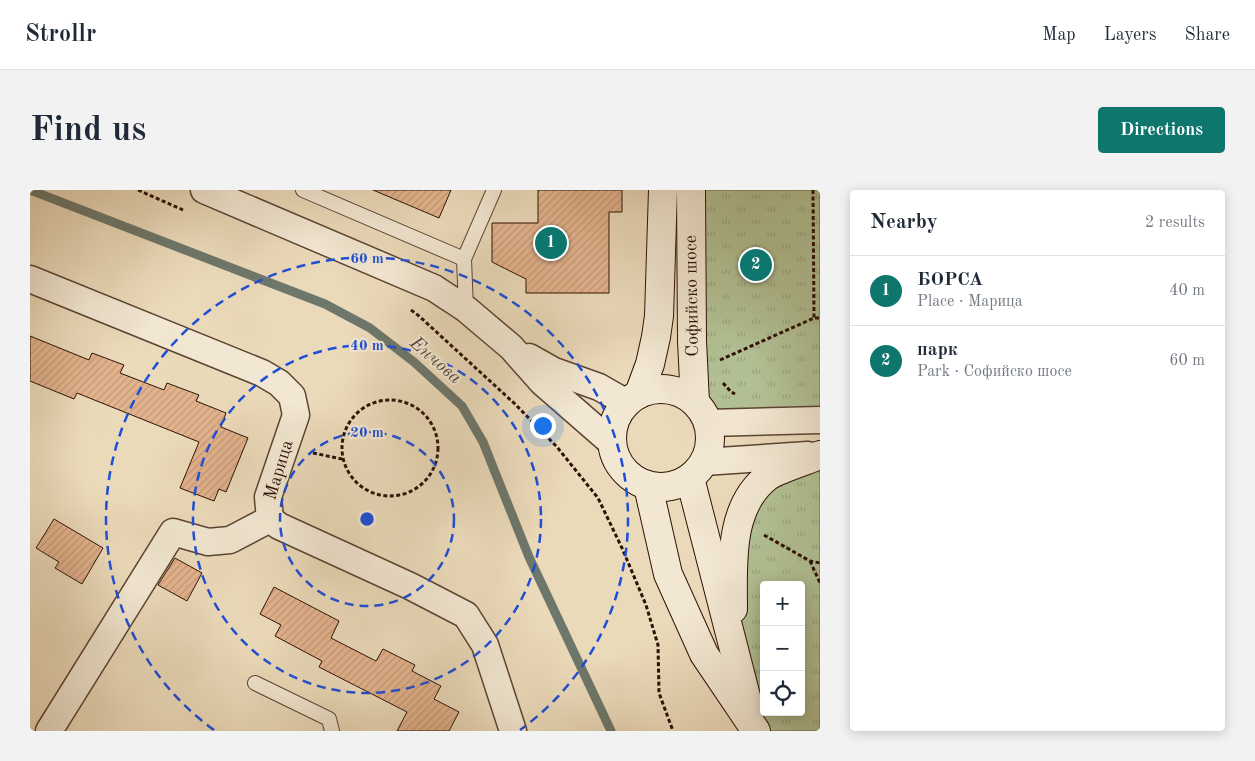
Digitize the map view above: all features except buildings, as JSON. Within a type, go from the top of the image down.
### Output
[{"type":"main road","name":"Софийско шосе","points":[[633,398],[650,364],[656,337],[659,316],[663,190]]},
{"type":"main road","name":"Софийско шосе","points":[[692,190],[692,340],[702,412]]},
{"type":"main road","points":[[653,390],[668,390],[682,394],[702,412],[711,437],[709,450],[697,470],[677,485],[663,488],[648,486],[635,480],[624,470],[616,458],[612,443],[613,428],[618,415],[633,398],[653,390]]},
{"type":"main road","points":[[733,648],[734,549],[737,528],[742,512],[751,494],[768,476],[820,454]]},
{"type":"main road","points":[[697,470],[733,648],[756,731]]},
{"type":"main road","points":[[648,486],[668,574],[704,654],[756,731]]},
{"type":"street","points":[[204,190],[434,288],[466,309],[511,347],[542,382],[612,443]]},
{"type":"street","name":"Марица","points":[[30,279],[262,373],[279,383],[292,396],[296,415],[268,497],[270,518],[279,526],[410,586],[466,615],[484,645],[514,731]]},
{"type":"street","points":[[511,347],[554,371],[633,398]]},
{"type":"street","points":[[702,412],[820,420]]},
{"type":"street","points":[[697,470],[820,454]]},
{"type":"street","points":[[49,731],[173,532],[208,542],[230,540],[270,518]]},
{"type":"lane","points":[[303,190],[464,259]]},
{"type":"lane","points":[[466,309],[464,259],[494,190]]},
{"type":"lane","points":[[255,683],[329,719],[332,731]]},
{"type":"path","points":[[138,190],[191,213]]},
{"type":"path","points":[[813,190],[814,318]]},
{"type":"path","points":[[404,306],[419,316],[515,404],[557,447],[598,498],[646,605],[658,645],[659,693],[673,731]]},
{"type":"path","points":[[718,362],[814,318],[820,318]]},
{"type":"path","points":[[387,400],[404,402],[419,409],[430,422],[437,437],[438,454],[433,470],[423,484],[409,492],[392,496],[376,494],[360,487],[349,475],[342,459],[341,442],[346,426],[356,413],[370,403],[387,400]]},
{"type":"path","points":[[737,528],[758,531],[810,561],[820,563]]},
{"type":"path","points":[[810,561],[820,583]]},
{"type":"green space","points":[[691,190],[820,190],[820,420],[703,412]]},
{"type":"green space","points":[[820,455],[820,731],[756,731],[733,648],[751,495]]},
{"type":"waterway","name":"Енчова","points":[[30,190],[325,304],[370,328],[414,362],[462,406],[483,442],[529,557],[611,731]]},
{"type":"place","name":"БОРСА","points":[[551,243]]},
{"type":"place","name":"парк","points":[[756,265]]}]
